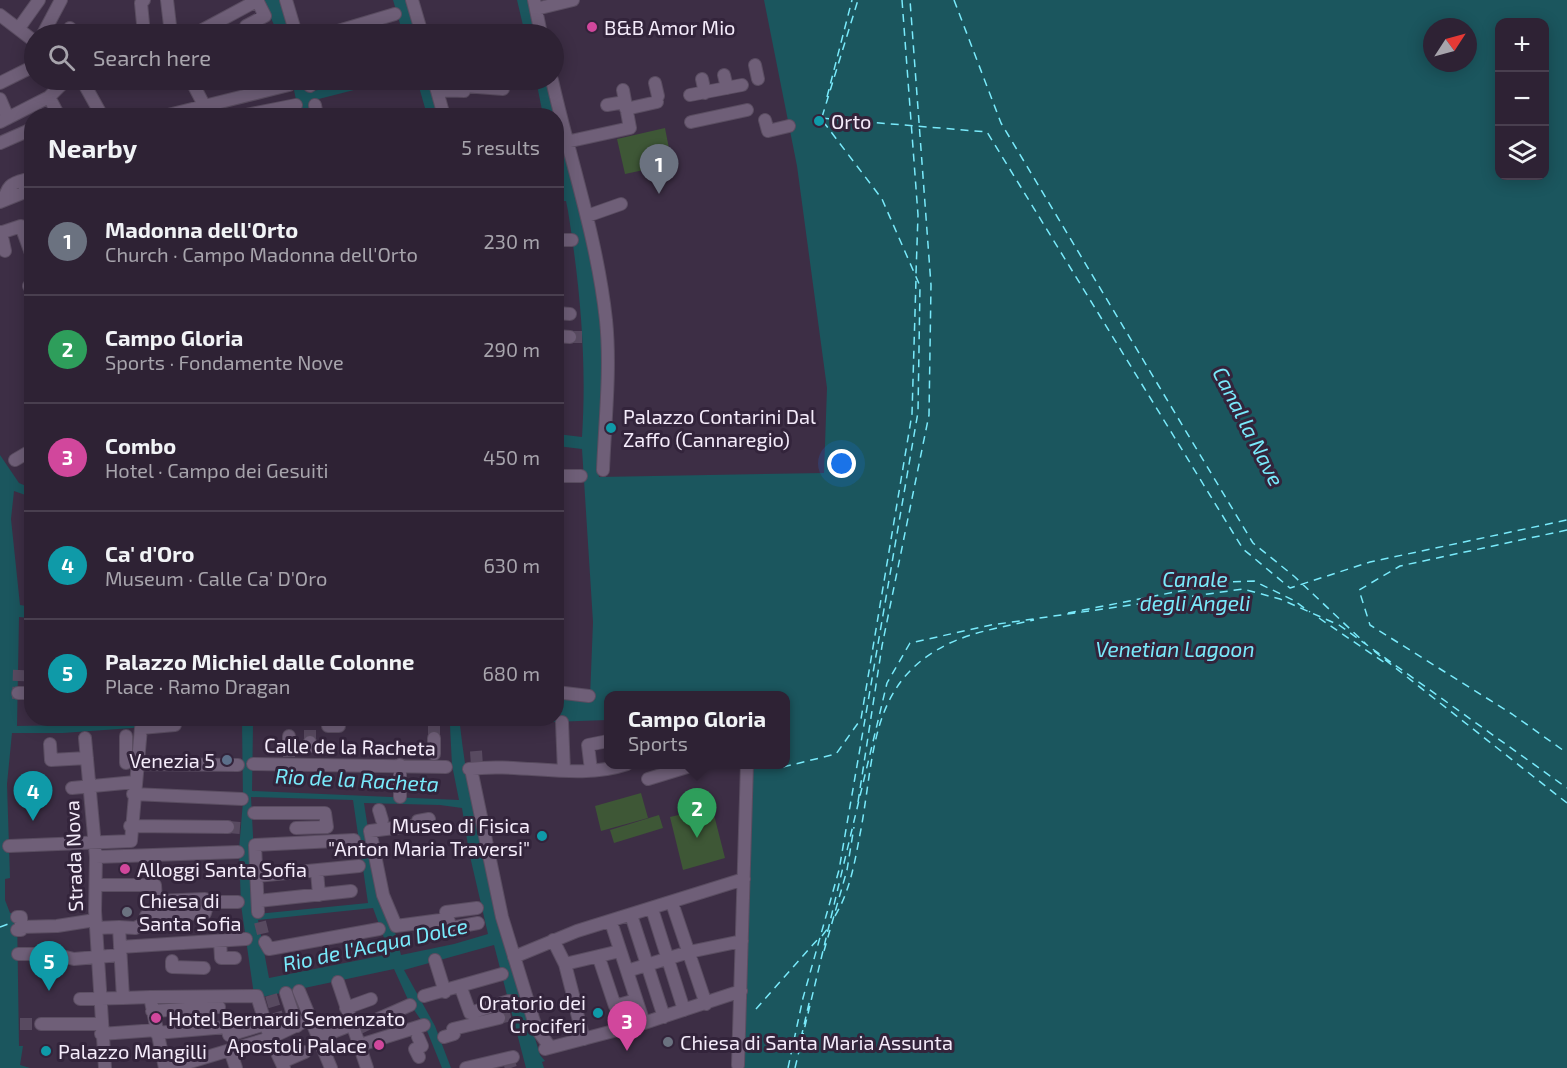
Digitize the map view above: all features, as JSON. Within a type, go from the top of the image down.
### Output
[{"type":"street","points":[[24,34],[7,24],[39,0]]},
{"type":"street","points":[[48,24],[61,0]]},
{"type":"street","points":[[143,24],[141,3],[144,0]]},
{"type":"street","points":[[166,0],[170,24]]},
{"type":"street","points":[[214,24],[258,0],[265,16],[250,24]]},
{"type":"street","points":[[286,0],[293,24]]},
{"type":"street","points":[[412,0],[419,24]]},
{"type":"street","points":[[540,24],[535,4],[573,0]]},
{"type":"street","points":[[362,24],[395,14]]},
{"type":"street","points":[[755,65],[758,79]]},
{"type":"street","points":[[0,83],[24,71]]},
{"type":"street","points":[[724,75],[727,88]]},
{"type":"street","points":[[702,79],[705,93]]},
{"type":"street","points":[[607,105],[625,101],[658,99],[655,83]]},
{"type":"street","points":[[690,95],[742,85]]},
{"type":"street","points":[[28,108],[49,97],[56,90]]},
{"type":"street","points":[[88,90],[98,108]]},
{"type":"street","points":[[196,90],[205,107]]},
{"type":"street","points":[[200,108],[251,90]]},
{"type":"street","points":[[436,90],[442,108]]},
{"type":"street","points":[[554,90],[558,108]]},
{"type":"street","points":[[49,97],[55,108]]},
{"type":"street","points":[[0,99],[4,120],[24,110]]},
{"type":"street","points":[[566,142],[630,128],[625,101]]},
{"type":"street","points":[[281,108],[296,105]]},
{"type":"street","points":[[692,124],[747,110]]},
{"type":"street","points":[[767,125],[789,126]]},
{"type":"street","points":[[0,143],[24,131]]},
{"type":"street","points":[[564,133],[583,196],[592,237],[608,347],[603,470]]},
{"type":"street","points":[[587,216],[621,204]]},
{"type":"street","points":[[5,251],[2,232],[21,226],[24,235]]},
{"type":"street","points":[[564,240],[573,240]]},
{"type":"street","points":[[564,314],[570,314]]},
{"type":"street","points":[[564,337],[570,337]]},
{"type":"street","points":[[15,460],[24,455]]},
{"type":"street","points":[[564,476],[580,476]]},
{"type":"street","points":[[18,693],[24,693]]},
{"type":"street","points":[[564,693],[589,696]]},
{"type":"street","points":[[9,846],[131,841],[134,777],[141,728],[163,726]]},
{"type":"street","points":[[562,726],[564,771]]},
{"type":"street","points":[[126,735],[134,777]]},
{"type":"street","name":"Strada Nova","points":[[85,738],[93,786],[97,957],[105,1068]]},
{"type":"street","points":[[434,738],[434,754]]},
{"type":"street","points":[[591,770],[588,745],[604,742]]},
{"type":"street","points":[[50,744],[51,760],[87,758]]},
{"type":"street","name":"Calle de la Racheta","points":[[253,764],[446,766]]},
{"type":"street","points":[[72,788],[134,777],[238,765]]},
{"type":"street","points":[[400,765],[400,797]]},
{"type":"street","points":[[613,769],[564,771],[470,769],[499,905],[536,1028],[548,1048],[644,1023],[741,991]]},
{"type":"street","points":[[648,779],[682,769]]},
{"type":"street","points":[[738,1065],[747,769]]},
{"type":"street","points":[[134,777],[242,799]]},
{"type":"street","points":[[254,813],[325,813],[327,826],[297,828]]},
{"type":"street","points":[[296,813],[298,844]]},
{"type":"street","points":[[429,819],[418,821],[418,825],[384,821],[370,831],[383,895],[396,926],[448,919]]},
{"type":"street","points":[[130,826],[210,832],[228,827]]},
{"type":"street","points":[[351,891],[258,906],[255,845],[354,840]]},
{"type":"street","points":[[96,857],[238,852]]},
{"type":"street","points":[[256,876],[359,866]]},
{"type":"street","points":[[317,871],[319,895]]},
{"type":"street","points":[[514,957],[554,939],[744,879]]},
{"type":"street","points":[[96,885],[155,885],[156,901],[205,899],[208,902],[238,902]]},
{"type":"street","points":[[18,924],[57,926],[96,924],[140,927],[144,924],[146,916],[205,913],[208,902]]},
{"type":"street","points":[[672,903],[706,1004]]},
{"type":"street","points":[[477,908],[446,912],[451,928],[478,923]]},
{"type":"street","points":[[652,909],[682,1011]]},
{"type":"street","points":[[631,915],[664,1017]]},
{"type":"street","points":[[611,922],[644,1023]]},
{"type":"street","points":[[119,927],[123,998]]},
{"type":"street","points":[[265,942],[269,949],[379,929]]},
{"type":"street","points":[[18,954],[54,954],[74,959],[97,957],[120,951],[246,939]]},
{"type":"street","points":[[554,939],[565,964],[574,999]]},
{"type":"street","points":[[220,941],[221,958],[235,958]]},
{"type":"street","points":[[627,971],[689,952],[742,941]]},
{"type":"street","points":[[565,964],[599,958],[620,951]]},
{"type":"street","points":[[599,958],[615,1006],[637,1002]]},
{"type":"street","points":[[435,960],[445,992]]},
{"type":"street","points":[[172,964],[204,968]]},
{"type":"street","points":[[424,996],[461,988],[494,977]]},
{"type":"street","points":[[338,982],[367,1068]]},
{"type":"street","points":[[461,988],[472,1020]]},
{"type":"street","points":[[300,991],[331,1068]]},
{"type":"street","points":[[286,993],[297,1026]]},
{"type":"street","points":[[80,999],[257,996],[270,1038],[283,1065],[305,1052]]},
{"type":"street","points":[[150,997],[165,1068]]},
{"type":"street","points":[[346,1008],[371,999]]},
{"type":"street","points":[[444,1037],[454,1034],[453,1029],[509,1001]]},
{"type":"street","points":[[376,1020],[410,1005]]},
{"type":"street","points":[[152,1011],[219,1008]]},
{"type":"street","points":[[577,1013],[584,1039]]},
{"type":"street","points":[[472,1020],[499,1018]]},
{"type":"street","points":[[170,1068],[206,1063],[230,1050],[270,1038],[310,1019]]},
{"type":"street","points":[[41,1024],[156,1032],[227,1027],[229,1035],[266,1024]]},
{"type":"street","points":[[360,1045],[424,1025]]},
{"type":"street","points":[[318,1038],[354,1028]]},
{"type":"street","points":[[230,1050],[236,1068]]},
{"type":"street","points":[[466,1068],[492,1066],[510,1059]]},
{"type":"shaded area","points":[[665,128],[672,164],[625,174],[617,139]]},
{"type":"shaded area","points":[[641,793],[648,818],[601,831],[595,806]]},
{"type":"shaded area","points":[[712,807],[725,858],[683,870],[670,817]]},
{"type":"shaded area","points":[[659,815],[663,828],[614,843],[610,830]]},
{"type":"water","points":[[263,0],[283,0],[289,24],[274,24]]},
{"type":"water","points":[[393,0],[411,0],[417,24],[400,24]]},
{"type":"water","points":[[517,0],[531,0],[536,24],[523,24]]},
{"type":"water","name":"Venetian Lagoon","points":[[764,0],[1567,0],[1567,1068],[742,1068],[751,769],[790,769],[790,691],[604,691],[604,720],[564,721],[564,695],[590,698],[593,622],[582,449],[564,447],[564,435],[582,437],[584,380],[579,295],[566,201],[564,201],[564,141],[587,232],[600,303],[603,346],[599,477],[824,473],[827,388],[797,166]]},
{"type":"water","points":[[294,90],[308,90],[309,92],[354,90],[311,101],[312,108],[298,108]]},
{"type":"water","points":[[420,90],[435,90],[439,108],[425,108]]},
{"type":"water","points":[[538,90],[550,90],[554,108],[542,108]]},
{"type":"water","name":"Venetian Lagoon","points":[[0,455],[19,483],[24,485],[24,495],[14,491],[11,519],[20,605],[24,606],[24,617],[19,617],[17,726],[159,726],[63,733],[12,733],[7,784],[10,878],[5,879],[5,900],[10,913],[17,913],[19,1046],[23,1046],[20,1065],[30,1068],[0,1068]]},
{"type":"water","name":"Venetian Lagoon","points":[[242,726],[253,726],[252,791],[459,800],[452,765],[450,726],[460,726],[482,850],[540,1055],[545,1061],[542,1062],[544,1068],[526,1068],[494,945],[404,970],[435,1026],[451,1068],[442,1068],[425,1026],[410,1004],[394,969],[262,997],[254,995],[241,905],[239,850],[243,801]],"holes":[[[251,797],[353,800],[368,903],[257,914]],[[364,803],[440,805],[462,808],[469,852],[488,934],[401,955],[368,829]],[[373,908],[390,954],[269,978],[258,920]]]},
{"type":"ferry route","points":[[827,97],[852,0]]},
{"type":"ferry route","points":[[822,117],[858,0]]},
{"type":"ferry route","points":[[902,0],[918,215],[916,274]]},
{"type":"ferry route","points":[[858,802],[882,646],[929,415],[931,285],[910,0]]},
{"type":"ferry route","points":[[954,0],[1001,123],[1253,543],[1295,577],[1366,644]]},
{"type":"ferry route","points":[[821,118],[987,132],[1243,549],[1290,588],[1370,562],[1567,520]]},
{"type":"ferry route","points":[[788,1068],[803,998],[839,870],[918,412],[920,286],[882,199],[822,120]]},
{"type":"ferry route","points":[[790,765],[836,754],[861,719],[912,414],[916,279]]},
{"type":"ferry route","points":[[1567,530],[1400,566],[1359,590],[1370,625],[1512,714],[1567,753]]},
{"type":"ferry route","points":[[1068,613],[1226,582],[1254,581],[1293,600],[1310,612]]},
{"type":"ferry route","points":[[795,1068],[887,683],[910,643],[991,625],[1243,589],[1280,599],[1339,625],[1567,788]]},
{"type":"ferry route","points":[[1319,618],[1385,663]]},
{"type":"ferry route","points":[[835,916],[849,885],[861,829],[874,746],[881,721],[890,698],[904,677],[924,659],[950,643],[981,632],[1034,620]]},
{"type":"ferry route","points":[[1374,651],[1567,803]]},
{"type":"ferry route","points":[[824,951],[847,870],[854,827]]},
{"type":"ferry route","points":[[0,927],[8,924]]},
{"type":"ferry route","points":[[822,936],[828,928]]},
{"type":"ferry route","points":[[756,1009],[818,939]]},
{"type":"ferry route","points":[[801,1038],[810,999]]},
{"type":"tunnel","points":[[570,337],[583,337]]},
{"type":"tunnel","points":[[18,699],[19,670]]},
{"type":"tunnel","points":[[310,726],[310,742]]},
{"type":"tunnel","points":[[434,726],[434,738]]},
{"type":"tunnel","points":[[289,745],[289,764]]},
{"type":"tunnel","points":[[476,751],[477,766]]},
{"type":"tunnel","points":[[228,827],[241,828]]},
{"type":"tunnel","points":[[260,922],[265,942]]},
{"type":"tunnel","points":[[271,995],[282,1033]]},
{"type":"tunnel","points":[[499,1018],[512,1015]]},
{"type":"tunnel","points":[[358,1029],[376,1020]]},
{"type":"tunnel","points":[[20,1024],[41,1024]]},
{"type":"tunnel","points":[[509,1062],[511,1068]]},
{"type":"place","name":"B&B Amor Mio","points":[[592,27]]},
{"type":"place","name":"Orto","points":[[819,121]]},
{"type":"place","name":"Madonna dell'Orto","points":[[659,194]]},
{"type":"place","name":"Palazzo Contarini Dal Zaffo (Cannaregio)","points":[[611,428]]},
{"type":"place","name":"Venezia 5","points":[[227,760]]},
{"type":"place","name":"Ca' d'Oro","points":[[33,821]]},
{"type":"place","name":"Museo di Fisica \"Anton Maria Traversi\"","points":[[542,836]]},
{"type":"place","name":"Campo Gloria","points":[[697,838]]},
{"type":"place","name":"Alloggi Santa Sofia","points":[[125,869]]},
{"type":"place","name":"Chiesa di Santa Sofia","points":[[127,912]]},
{"type":"place","name":"Palazzo Michiel dalle Colonne","points":[[49,991]]},
{"type":"place","name":"Oratorio dei Crociferi","points":[[598,1013]]},
{"type":"place","name":"Hotel Bernardi Semenzato","points":[[156,1018]]},
{"type":"place","name":"Chiesa di Santa Maria Assunta","points":[[668,1042]]},
{"type":"place","name":"Apostoli Palace","points":[[379,1045]]},
{"type":"place","name":"Palazzo Mangilli","points":[[46,1051]]},
{"type":"place","name":"Combo","points":[[627,1051]]},
{"type":"water label","name":"Canal la Nave","points":[[1249,426]]},
{"type":"water label","name":"Canale degli Angeli","points":[[1195,590]]},
{"type":"water label","name":"Rio de la Racheta","points":[[357,779]]},
{"type":"water label","name":"Rio de l'Acqua Dolce","points":[[375,944]]}]
